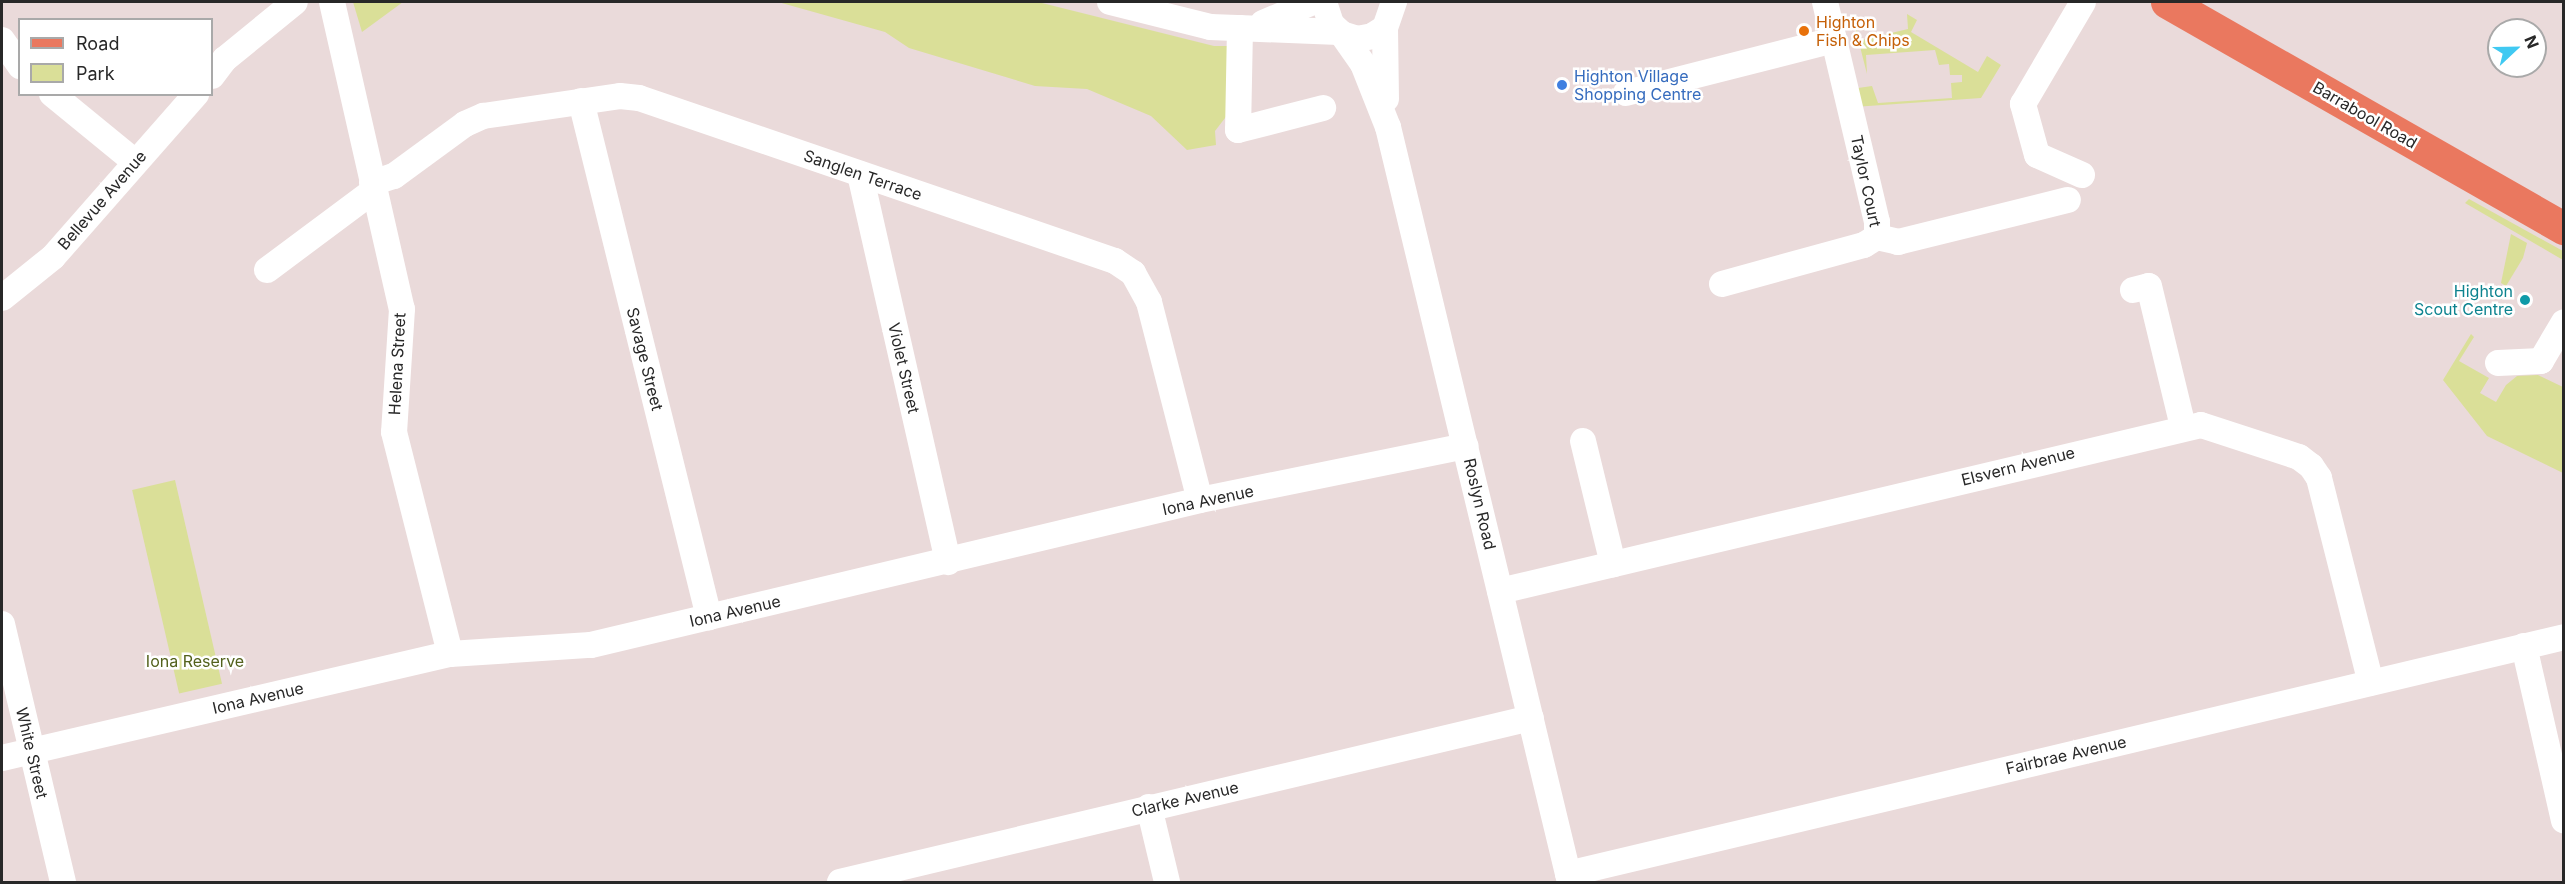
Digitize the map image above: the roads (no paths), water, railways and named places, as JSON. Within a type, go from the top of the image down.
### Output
[{"type":"main road","name":"Barrabool Road","points":[[2167,2],[2564,228]]},
{"type":"street","points":[[213,75],[225,59],[296,2]]},
{"type":"street","name":"Helena Street","points":[[332,2],[402,309],[394,432],[450,654]]},
{"type":"street","points":[[1110,2],[1199,25],[1341,33],[1362,39],[1389,18],[1416,2]]},
{"type":"street","points":[[1244,28],[1312,2]]},
{"type":"street","name":"Roslyn Road","points":[[1324,2],[1328,20],[1341,33],[1363,64],[1388,127],[1569,878]]},
{"type":"street","name":"Taylor Court","points":[[1722,284],[1864,245],[1877,237],[1877,222],[1825,2]]},
{"type":"street","points":[[2082,175],[2037,155],[2023,104],[2083,2]]},
{"type":"street","name":"Roslyn Road","points":[[1388,127],[1389,18]]},
{"type":"street","points":[[1244,28],[1238,130],[1323,108]]},
{"type":"street","points":[[2,40],[18,63]]},
{"type":"street","points":[[1626,93],[1834,40]]},
{"type":"street","points":[[54,96],[135,162]]},
{"type":"street","name":"Bellevue Avenue","points":[[2,298],[53,257],[194,96]]},
{"type":"street","name":"Sanglen Terrace","points":[[267,270],[373,187],[394,176],[465,124],[483,116],[581,101],[639,98],[1115,261],[1133,273],[1149,302],[1200,500]]},
{"type":"street","name":"Savage Street","points":[[581,101],[709,617]]},
{"type":"street","name":"Violet Street","points":[[860,174],[948,562]]},
{"type":"street","points":[[1877,237],[1898,242],[2068,200]]},
{"type":"street","points":[[2133,290],[2149,286],[2182,427]]},
{"type":"street","points":[[2498,363],[2541,361],[2564,322]]},
{"type":"street","name":"Elsvern Avenue","points":[[1500,591],[2182,427],[2218,428],[2299,457],[2311,466],[2319,478],[2371,683]]},
{"type":"street","points":[[1583,441],[1613,564]]},
{"type":"street","name":"Iona Avenue","points":[[2,758],[450,654],[591,645],[948,562],[1200,500],[1466,446]]},
{"type":"street","name":"White Street","points":[[2,624],[63,882]]},
{"type":"street","name":"Fairbrae Avenue","points":[[1569,878],[2564,637]]},
{"type":"street","points":[[2524,646],[2564,820]]},
{"type":"street","name":"Clarke Avenue","points":[[840,882],[895,876],[1149,807],[1531,718]]},
{"type":"street","points":[[1149,807],[1167,882]]},
{"type":"place","name":"Highton Fish & Chips","points":[[1804,31]]},
{"type":"place","name":"Highton Village Shopping Centre","points":[[1562,85]]},
{"type":"place","name":"Highton Scout Centre","points":[[2525,300]]},
{"type":"park label","name":"Iona Reserve","points":[[195,661]]}]
